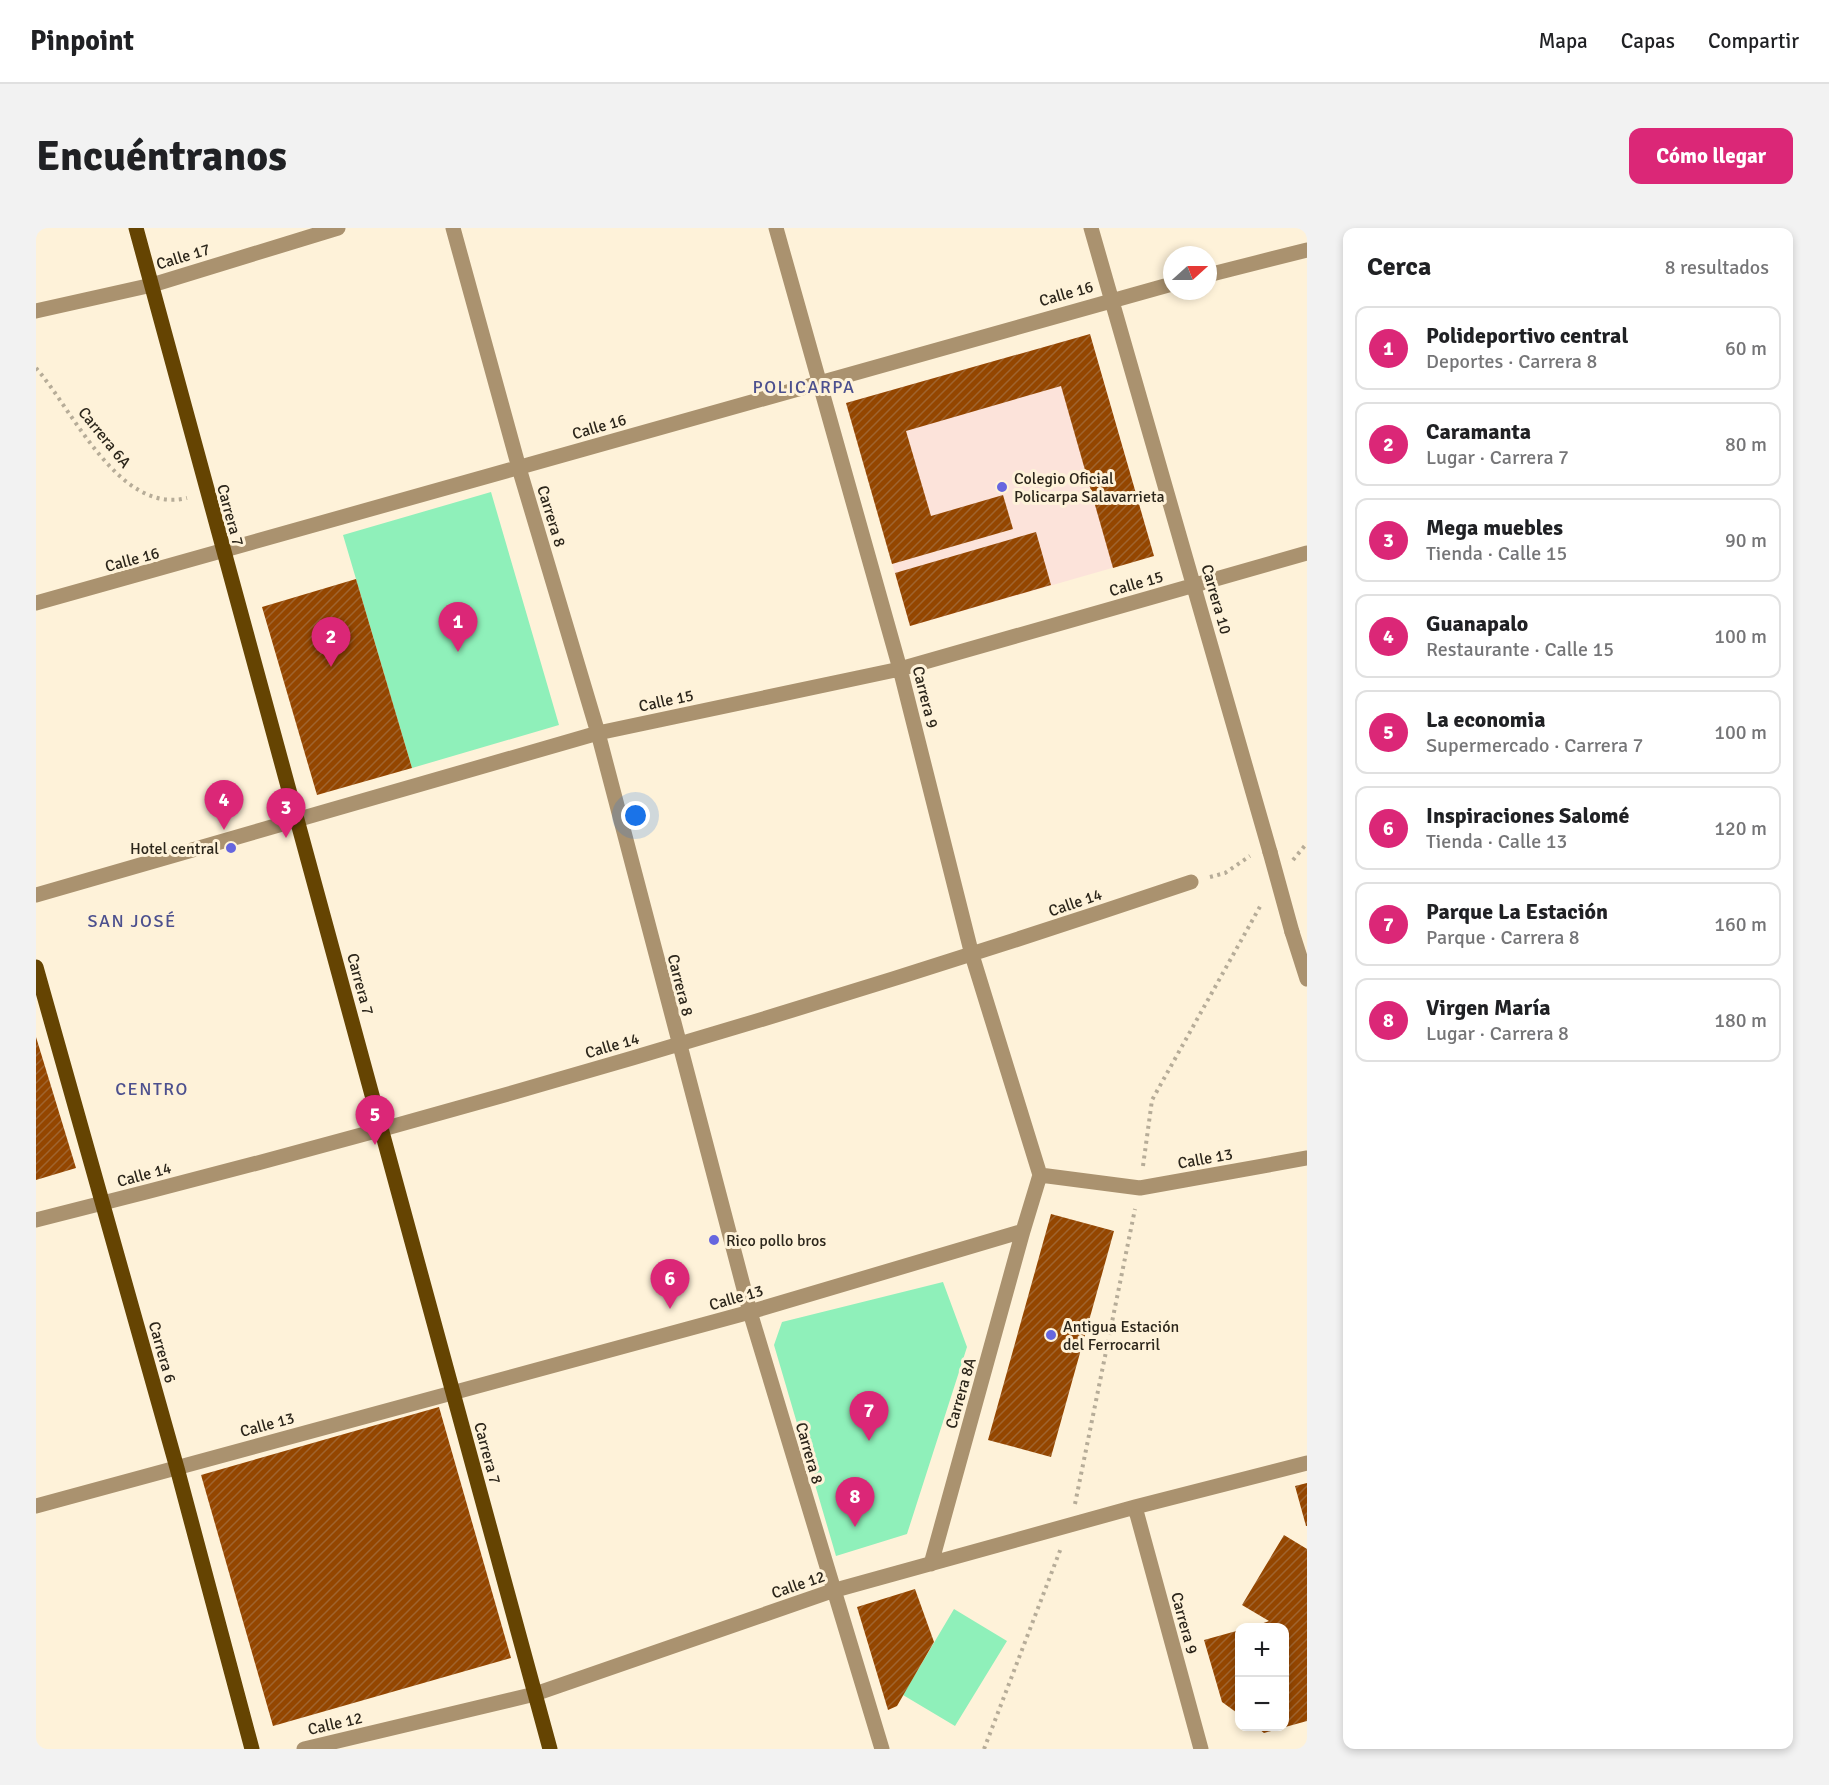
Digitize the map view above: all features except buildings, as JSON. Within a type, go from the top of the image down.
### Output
[{"type":"main road","name":"Carrera 7","points":[[136,228],[222,552],[298,820],[550,1749]]},
{"type":"main road","name":"Carrera 6","points":[[36,967],[177,1468],[252,1749]]},
{"type":"street","name":"Calle 17","points":[[36,311],[152,285],[338,228]]},
{"type":"street","name":"Carrera 8","points":[[453,228],[519,468],[598,733],[750,1312],[832,1591],[882,1749]]},
{"type":"street","name":"Carrera 9","points":[[776,228],[900,669],[972,955],[1040,1175]]},
{"type":"street","name":"Carrera 10","points":[[1091,228],[1307,979]]},
{"type":"street","points":[[1217,273],[1307,250]]},
{"type":"street","name":"Calle 16","points":[[36,603],[1163,286]]},
{"type":"street","name":"Calle 15","points":[[36,895],[598,733],[900,669],[1307,553]]},
{"type":"street","name":"Calle 14","points":[[36,1220],[381,1130],[678,1044],[972,955],[1191,882]]},
{"type":"street","name":"Calle 13","points":[[1040,1175],[1140,1188],[1307,1158]]},
{"type":"street","points":[[1023,1231],[1040,1175]]},
{"type":"street","name":"Calle 13","points":[[36,1506],[750,1312],[1023,1231]]},
{"type":"street","name":"Carrera 8A","points":[[931,1564],[1023,1231]]},
{"type":"street","name":"Calle 12","points":[[304,1749],[535,1694],[832,1591],[1135,1507],[1307,1463]]},
{"type":"street","name":"Carrera 9","points":[[1135,1507],[1201,1749]]},
{"type":"path","name":"Carrera 6A","points":[[36,368],[84,435],[127,483],[153,499],[178,500],[206,493]]},
{"type":"path","points":[[1191,882],[1225,873],[1247,861],[1264,836]]},
{"type":"path","points":[[1287,868],[1307,843]]},
{"type":"path","points":[[984,1749],[1070,1525],[1140,1188],[1152,1100],[1268,893]]},
{"type":"shaded area","name":"Colegio Oficial Policarpa Salavarrieta","points":[[1090,334],[1154,556],[910,626],[846,403]]},
{"type":"green space","points":[[491,492],[559,725],[412,768],[343,535]]},
{"type":"green space","points":[[943,1282],[967,1347],[907,1534],[836,1556],[774,1345],[782,1322]]},
{"type":"green space","points":[[954,1609],[1007,1641],[955,1726],[903,1695]]},
{"type":"place","name":"Colegio Oficial Policarpa Salavarrieta","points":[[1002,487]]},
{"type":"place","name":"Polideportivo central","points":[[458,652]]},
{"type":"place","name":"Caramanta","points":[[331,667]]},
{"type":"place","name":"Guanapalo","points":[[224,830]]},
{"type":"place","name":"Mega muebles","points":[[286,838]]},
{"type":"place","name":"Hotel central","points":[[231,848]]},
{"type":"place","name":"La economia","points":[[375,1145]]},
{"type":"place","name":"Rico pollo bros","points":[[714,1240]]},
{"type":"place","name":"Inspiraciones Salomé","points":[[670,1309]]},
{"type":"place","name":"Antigua Estación del Ferrocarril","points":[[1051,1335]]},
{"type":"place","name":"Parque La Estación","points":[[869,1441]]},
{"type":"place","name":"Virgen María","points":[[855,1527]]},
{"type":"district","name":"POLICARPA","points":[[804,387]]},
{"type":"district","name":"SAN JOSÉ","points":[[132,921]]},
{"type":"district","name":"CENTRO","points":[[152,1089]]}]
